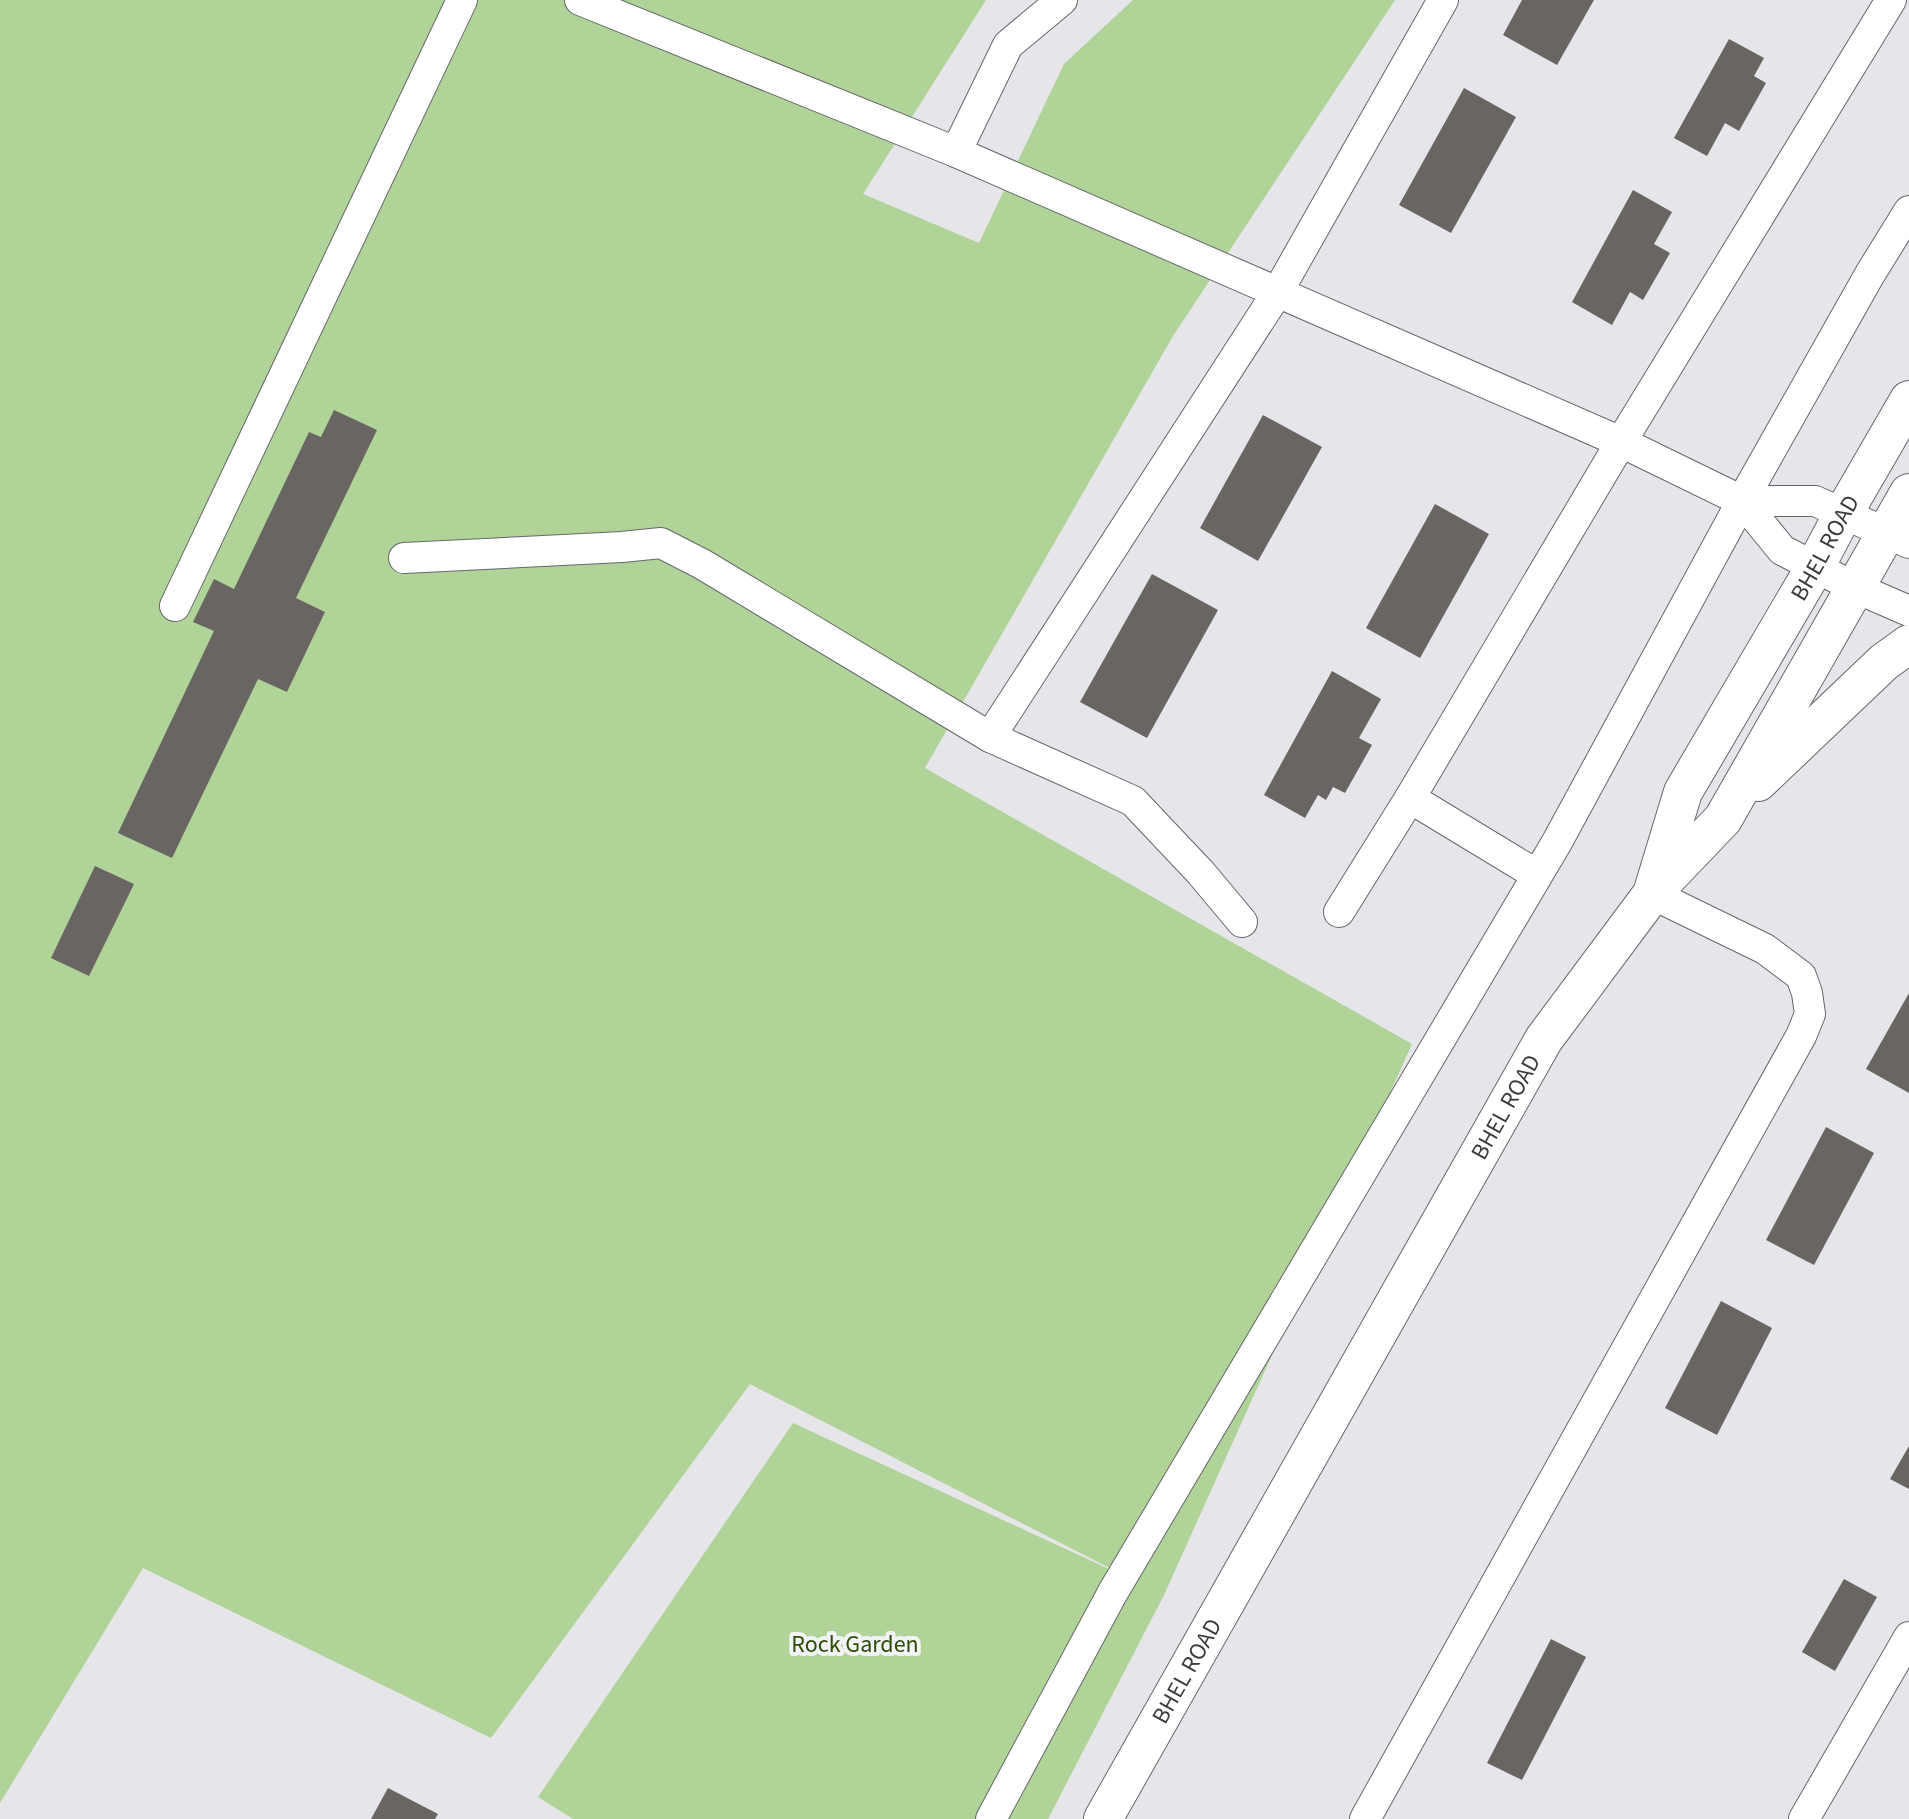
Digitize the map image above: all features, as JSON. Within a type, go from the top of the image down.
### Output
[{"type":"street","points":[[175,606],[462,0]]},
{"type":"street","points":[[580,0],[956,152],[1621,442],[1742,501],[1782,550],[1909,611]]},
{"type":"street","points":[[956,152],[1008,45],[1062,0]]},
{"type":"street","points":[[990,737],[1277,293],[1443,0]]},
{"type":"street","points":[[1339,912],[1891,0]]},
{"type":"street","points":[[991,1819],[1113,1592],[1537,875],[1742,501],[1909,211]]},
{"type":"street","name":"BHEL ROAD","points":[[1103,1819],[1544,1039],[1652,894],[1683,792],[1909,400]]},
{"type":"street","points":[[1723,819],[1856,588],[1898,538],[1909,493]]},
{"type":"street","points":[[1742,501],[1815,501],[1898,538]]},
{"type":"street","points":[[404,558],[661,543],[702,564],[990,737],[1133,801],[1242,922]]},
{"type":"street","points":[[1365,1819],[1801,1036],[1810,1014],[1801,976],[1784,961],[1652,894],[1764,776],[1884,662],[1909,644]]},
{"type":"street","points":[[1410,798],[1537,875]]},
{"type":"street","points":[[1804,1819],[1909,1637]]},
{"type":"green space","name":"Rock Garden","points":[[0,0],[986,0],[863,194],[979,243],[1064,64],[1133,0],[1395,0],[1173,336],[925,768],[1412,1044],[1164,1595],[1048,1819],[573,1819],[538,1797],[793,1423],[1135,1581],[750,1384],[491,1738],[143,1568],[0,1803]]},
{"type":"building","points":[[1522,0],[1594,0],[1557,65],[1503,35]]},
{"type":"building","points":[[1729,39],[1764,58],[1754,76],[1766,83],[1739,131],[1725,123],[1707,156],[1674,138]]},
{"type":"building","points":[[1464,88],[1516,117],[1451,233],[1399,205]]},
{"type":"building","points":[[1633,190],[1672,212],[1654,244],[1670,253],[1643,300],[1630,292],[1612,325],[1572,302]]},
{"type":"building","points":[[334,410],[377,430],[296,598],[325,612],[287,692],[258,679],[172,858],[118,833],[214,631],[193,622],[214,579],[234,589],[309,432],[321,437]]},
{"type":"building","points":[[1263,415],[1322,447],[1258,561],[1200,528]]},
{"type":"building","points":[[1435,504],[1489,534],[1420,658],[1366,628]]},
{"type":"building","points":[[1152,574],[1218,610],[1147,738],[1080,702]]},
{"type":"building","points":[[1332,671],[1381,699],[1359,738],[1372,745],[1345,793],[1333,787],[1326,800],[1318,795],[1305,818],[1264,795]]},
{"type":"building","points":[[95,866],[134,884],[89,976],[51,958]]},
{"type":"building","points":[[1909,993],[1909,1093],[1866,1069]]},
{"type":"building","points":[[1826,1127],[1874,1153],[1814,1265],[1766,1240]]},
{"type":"building","points":[[1721,1301],[1772,1328],[1717,1435],[1665,1408]]},
{"type":"building","points":[[1909,1446],[1909,1489],[1890,1479]]},
{"type":"building","points":[[1844,1579],[1877,1597],[1835,1671],[1802,1652]]},
{"type":"building","points":[[1551,1639],[1586,1657],[1522,1780],[1487,1763]]},
{"type":"building","points":[[388,1788],[438,1814],[435,1819],[371,1819]]}]
